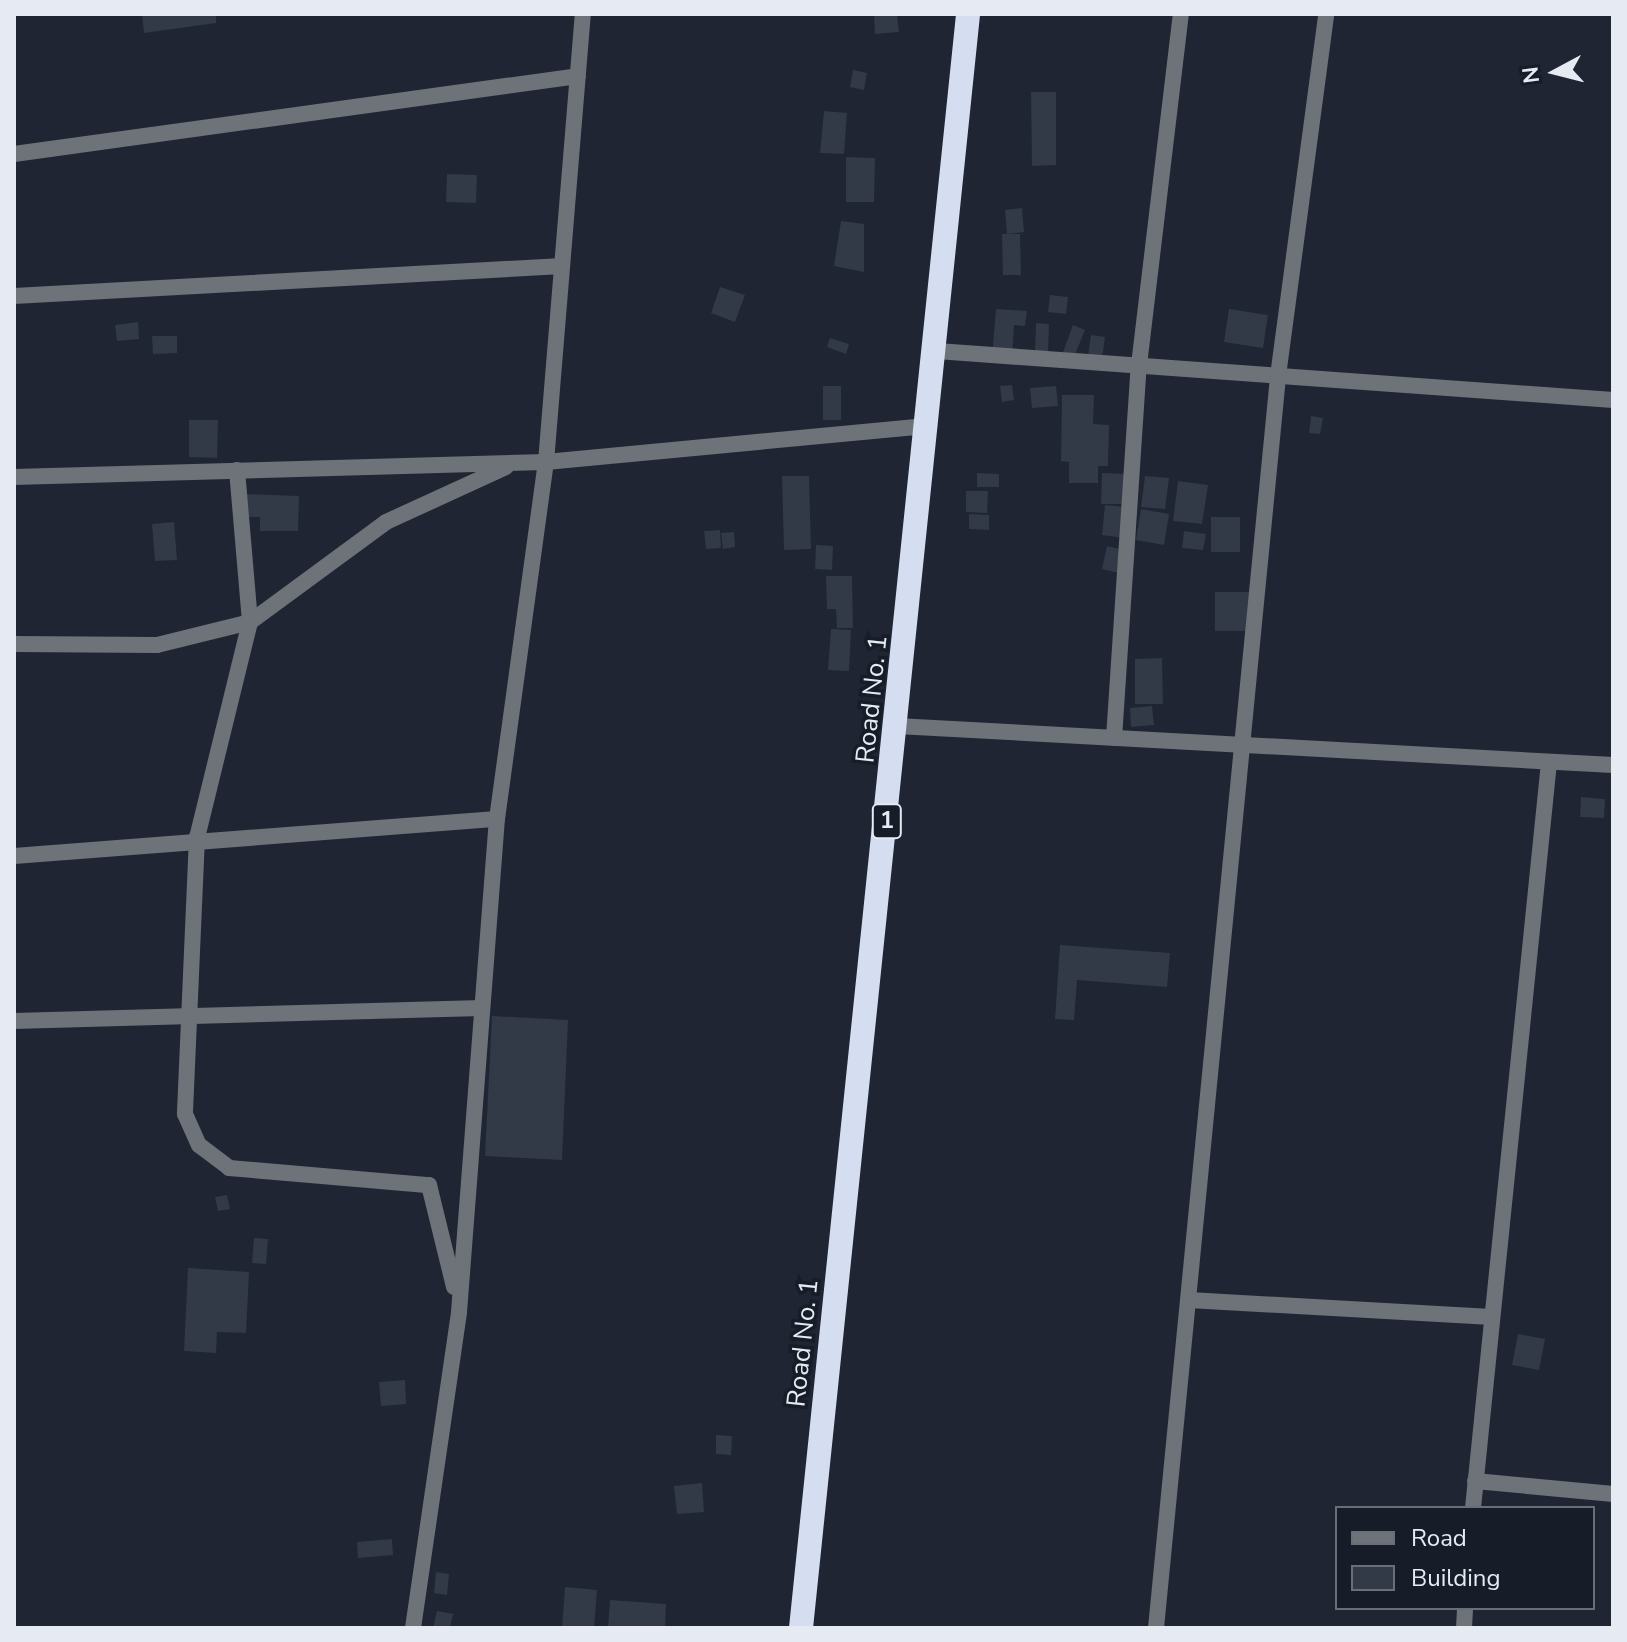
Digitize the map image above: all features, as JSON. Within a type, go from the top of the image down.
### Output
[{"type":"highway","name":"Road No. 1","points":[[801,1628],[937,351],[968,14]]},
{"type":"street","points":[[413,1628],[459,1312],[497,819],[546,462],[583,14]]},
{"type":"street","points":[[1114,738],[1139,365],[1181,14]]},
{"type":"street","points":[[1156,1628],[1245,745],[1278,376],[1326,14]]},
{"type":"street","points":[[14,154],[578,76]]},
{"type":"street","points":[[14,296],[562,266]]},
{"type":"street","points":[[937,351],[1613,400]]},
{"type":"street","points":[[14,477],[546,462],[929,426]]},
{"type":"street","points":[[14,644],[157,645],[250,622],[386,522],[515,463]]},
{"type":"street","points":[[237,470],[250,622],[197,837],[192,1012],[185,1114],[199,1145],[229,1168],[429,1185],[439,1204],[459,1312]]},
{"type":"street","points":[[897,726],[1613,765]]},
{"type":"street","points":[[1473,1506],[1549,762]]},
{"type":"street","points":[[14,856],[197,837],[497,819]]},
{"type":"street","points":[[14,1021],[192,1012],[482,1008]]},
{"type":"street","points":[[1189,1300],[1492,1317]]},
{"type":"street","points":[[1475,1481],[1613,1494]]},
{"type":"building","points":[[142,14],[216,14],[216,23],[144,33]]},
{"type":"building","points":[[874,14],[897,14],[899,32],[875,34]]},
{"type":"building","points":[[853,70],[867,73],[864,90],[850,87]]},
{"type":"building","points":[[1031,92],[1056,92],[1056,165],[1032,166]]},
{"type":"building","points":[[824,111],[847,113],[844,154],[820,153]]},
{"type":"building","points":[[846,157],[875,158],[874,202],[846,202]]},
{"type":"building","points":[[447,174],[477,175],[476,203],[446,202]]},
{"type":"building","points":[[1022,208],[1024,232],[1007,234],[1005,210]]},
{"type":"building","points":[[841,221],[864,224],[864,272],[834,266]]},
{"type":"building","points":[[1002,234],[1020,234],[1021,275],[1003,275]]},
{"type":"building","points":[[720,287],[745,295],[735,322],[711,313]]},
{"type":"building","points":[[1050,295],[1068,297],[1066,314],[1048,312]]},
{"type":"building","points":[[996,309],[1027,311],[1025,326],[1014,325],[1012,359],[992,358]]},
{"type":"building","points":[[1229,309],[1268,315],[1263,348],[1224,342]]},
{"type":"building","points":[[138,322],[139,339],[117,341],[115,325]]},
{"type":"building","points":[[1036,323],[1049,324],[1048,353],[1035,353]]},
{"type":"building","points":[[1073,325],[1085,330],[1074,357],[1063,352]]},
{"type":"building","points":[[1091,335],[1105,337],[1102,359],[1088,356]]},
{"type":"building","points":[[152,336],[177,336],[177,353],[153,354]]},
{"type":"building","points":[[830,338],[849,344],[846,354],[827,347]]},
{"type":"building","points":[[1012,385],[1014,400],[1002,402],[1000,386]]},
{"type":"building","points":[[823,386],[841,386],[841,420],[823,420]]},
{"type":"building","points":[[1056,386],[1058,406],[1032,408],[1030,388]]},
{"type":"building","points":[[1062,395],[1094,395],[1093,424],[1109,425],[1108,466],[1098,466],[1098,483],[1069,483],[1069,462],[1061,461]]},
{"type":"building","points":[[1311,416],[1323,418],[1320,434],[1309,433]]},
{"type":"building","points":[[189,420],[218,420],[217,458],[189,457]]},
{"type":"building","points":[[977,473],[999,474],[999,487],[977,487]]},
{"type":"building","points":[[1102,473],[1129,474],[1128,504],[1101,504]]},
{"type":"building","points":[[782,476],[809,476],[811,549],[784,550]]},
{"type":"building","points":[[1145,476],[1169,478],[1165,509],[1141,507]]},
{"type":"building","points":[[1178,481],[1208,485],[1202,524],[1173,521]]},
{"type":"building","points":[[966,491],[988,491],[987,513],[966,512]]},
{"type":"building","points":[[245,494],[299,496],[298,531],[260,531],[260,517],[244,517]]},
{"type":"building","points":[[1105,505],[1127,507],[1124,538],[1102,535]]},
{"type":"building","points":[[1141,509],[1169,514],[1164,545],[1136,540]]},
{"type":"building","points":[[969,514],[989,515],[989,530],[969,529]]},
{"type":"building","points":[[1211,517],[1240,517],[1240,552],[1211,552]]},
{"type":"building","points":[[174,522],[177,560],[155,561],[152,524]]},
{"type":"building","points":[[720,530],[721,548],[706,549],[704,531]]},
{"type":"building","points":[[1184,531],[1206,534],[1203,550],[1182,548]]},
{"type":"building","points":[[734,532],[735,547],[723,549],[721,533]]},
{"type":"building","points":[[816,545],[833,546],[832,570],[815,569]]},
{"type":"building","points":[[1107,546],[1128,551],[1123,574],[1102,569]]},
{"type":"building","points":[[826,576],[852,576],[853,628],[837,628],[836,609],[827,609]]},
{"type":"building","points":[[1215,592],[1251,592],[1251,631],[1215,631]]},
{"type":"building","points":[[831,629],[851,630],[849,671],[828,670]]},
{"type":"building","points":[[1162,658],[1163,704],[1135,704],[1135,659]]},
{"type":"building","points":[[1152,706],[1154,725],[1131,727],[1130,708]]},
{"type":"building","points":[[1581,797],[1605,799],[1604,818],[1580,817]]},
{"type":"building","points":[[1060,945],[1170,953],[1167,987],[1077,980],[1074,1020],[1055,1019]]},
{"type":"building","points":[[492,1016],[568,1020],[562,1160],[485,1156]]},
{"type":"building","points":[[227,1195],[230,1209],[218,1211],[215,1197]]},
{"type":"building","points":[[254,1238],[268,1239],[266,1264],[252,1263]]},
{"type":"building","points":[[188,1268],[249,1272],[246,1333],[217,1332],[216,1353],[184,1351]]},
{"type":"building","points":[[1518,1334],[1545,1339],[1539,1370],[1512,1365]]},
{"type":"building","points":[[405,1380],[406,1404],[381,1406],[379,1382]]},
{"type":"building","points":[[716,1435],[732,1436],[731,1455],[716,1454]]},
{"type":"building","points":[[702,1483],[704,1512],[677,1514],[674,1486]]},
{"type":"building","points":[[392,1539],[393,1555],[358,1558],[357,1542]]},
{"type":"building","points":[[436,1572],[449,1574],[447,1595],[434,1593]]},
{"type":"building","points":[[565,1587],[597,1590],[594,1628],[562,1628]]},
{"type":"building","points":[[610,1600],[666,1604],[665,1628],[608,1628]]},
{"type":"building","points":[[437,1611],[453,1614],[450,1628],[433,1628]]}]
